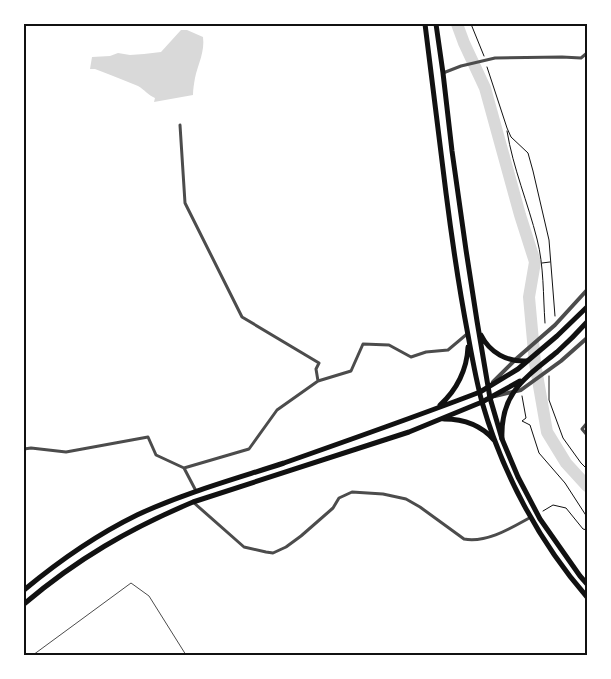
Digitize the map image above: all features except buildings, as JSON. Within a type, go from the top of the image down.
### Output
[{"type":"main road","points":[[426,24],[454,254],[467,334],[482,402],[495,441],[512,482],[531,517],[572,580],[587,597]]},
{"type":"main road","points":[[436,24],[476,321],[490,398],[502,439],[518,477],[538,514],[587,584]]},
{"type":"main road","points":[[24,590],[75,550],[138,515],[196,492],[406,421],[480,392],[518,369],[557,336],[587,307]]},
{"type":"main road","points":[[476,321],[483,339],[490,348],[501,356],[527,361]]},
{"type":"main road","points":[[24,604],[48,583],[112,541],[193,502],[409,432],[490,398],[524,378],[559,350],[587,322]]},
{"type":"main road","points":[[436,409],[455,388],[463,371],[468,353],[467,334]]},
{"type":"main road","points":[[502,439],[503,416],[508,402],[524,378]]},
{"type":"main road","points":[[436,421],[451,419],[467,422],[480,428],[495,441]]},
{"type":"street","points":[[443,73],[461,66],[495,58],[581,58],[587,53]]},
{"type":"street","points":[[180,125],[185,203],[242,317],[319,363],[316,369],[318,381]]},
{"type":"street","points":[[488,387],[555,325],[587,290]]},
{"type":"street","points":[[184,468],[249,449],[277,410],[318,381],[351,371],[363,344],[389,345],[411,356],[426,352],[448,350],[467,334]]},
{"type":"street","points":[[490,398],[521,390],[561,361],[587,338]]},
{"type":"street","points":[[587,423],[582,429],[587,434]]},
{"type":"street","points":[[24,449],[66,452],[148,437],[156,455],[184,468],[196,492]]},
{"type":"street","points":[[193,502],[244,547],[273,553],[286,547],[301,536],[333,508],[339,498],[352,492],[383,494],[406,499],[464,539],[471,540],[499,534],[531,517]]},
{"type":"lane","points":[[33,655],[131,583],[149,596],[186,655]]},
{"type":"path","points":[[471,24],[507,128],[511,137],[528,153],[534,171],[549,240],[555,325]]},
{"type":"path","points":[[507,128],[510,149],[537,240],[541,263],[545,323]]},
{"type":"path","points":[[541,263],[551,262]]},
{"type":"path","points":[[549,370],[549,400],[562,438],[587,469]]},
{"type":"path","points":[[521,390],[526,418],[522,421],[530,426],[539,453],[565,482],[587,516]]},
{"type":"path","points":[[538,514],[553,505],[566,508],[583,529],[587,530]]},
{"type":"shaded area","points":[[181,30],[187,30],[203,37],[202,53],[195,78],[193,95],[154,102],[155,98],[138,86],[95,69],[90,69],[92,57],[110,56],[118,53],[130,55],[161,52]]},
{"type":"waterway","points":[[457,24],[485,88],[535,262],[529,297],[535,363],[547,432],[566,463],[587,486]]}]
